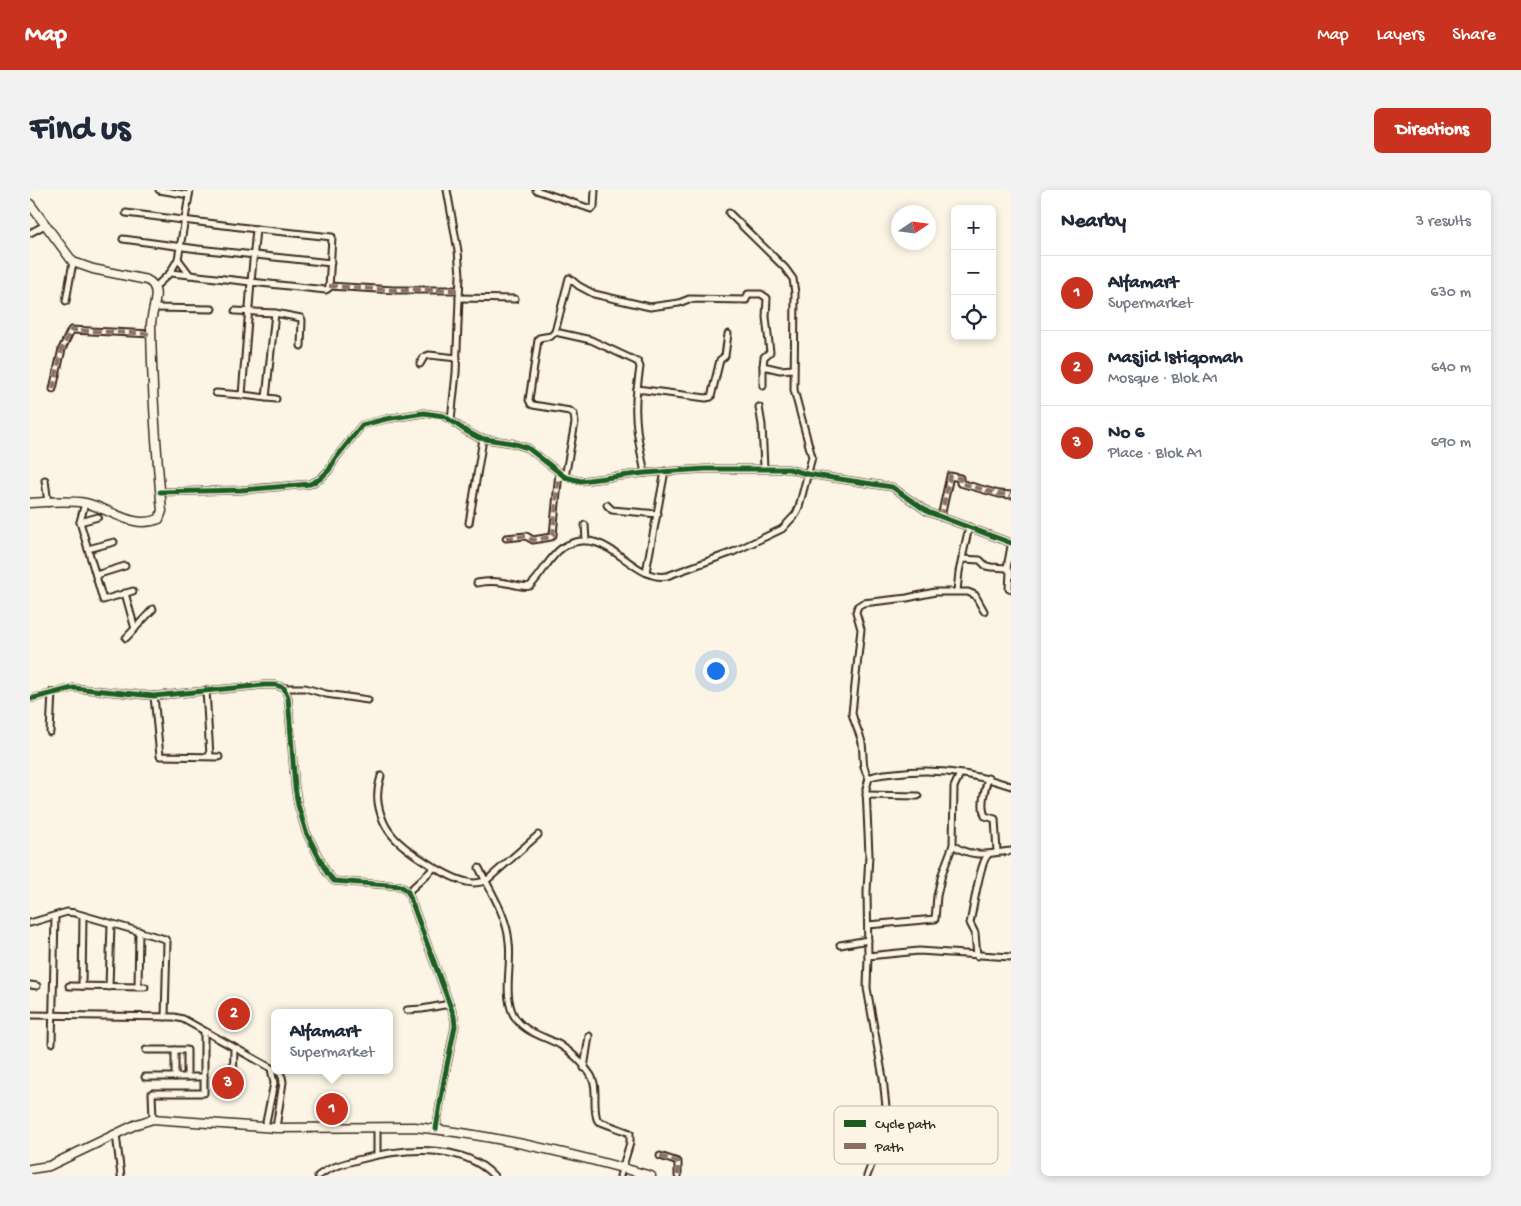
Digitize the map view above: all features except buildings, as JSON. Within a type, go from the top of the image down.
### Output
[{"type":"street","points":[[155,287],[170,273],[178,259],[189,192],[158,190]]},
{"type":"street","points":[[447,190],[458,250],[459,290],[457,358],[451,420]]},
{"type":"street","points":[[536,190],[591,209],[594,207],[595,190]]},
{"type":"street","points":[[30,204],[73,262],[88,268],[147,280],[155,287],[152,334],[152,391],[162,516],[151,522],[129,520],[85,503],[30,504]]},
{"type":"street","points":[[126,213],[331,236],[333,239],[328,290],[170,273]]},
{"type":"street","points":[[477,583],[487,581],[507,583],[521,587],[530,586],[556,552],[570,544],[586,541],[607,546],[646,572],[662,578],[732,552],[782,529],[796,514],[812,457],[795,399],[793,370],[795,293],[793,278],[728,213]]},
{"type":"street","points":[[30,233],[45,225]]},
{"type":"street","points":[[242,395],[252,255],[256,229]]},
{"type":"street","points":[[123,239],[330,263]]},
{"type":"street","points":[[178,259],[190,275]]},
{"type":"street","points":[[66,301],[73,262]]},
{"type":"street","points":[[565,477],[575,423],[574,414],[570,411],[534,405],[529,400],[538,340],[542,337],[551,336],[555,332],[569,278],[594,294],[650,306],[679,304],[689,299],[746,300],[748,294],[761,294],[766,298],[770,352],[764,357],[763,386]]},
{"type":"street","points":[[329,286],[394,290],[459,290]]},
{"type":"street","points":[[459,298],[515,299]]},
{"type":"street","points":[[153,308],[212,309]]},
{"type":"street","points":[[235,311],[275,313],[302,318],[301,346]]},
{"type":"street","points":[[266,398],[275,313]]},
{"type":"street","points":[[53,389],[62,349],[71,330],[152,334]]},
{"type":"street","points":[[555,332],[591,340],[638,362],[640,367],[637,389],[636,427],[640,439],[645,473]]},
{"type":"street","points":[[637,389],[706,398],[711,397],[720,360],[725,356],[728,334]]},
{"type":"street","points":[[420,364],[426,356],[457,358]]},
{"type":"street","points":[[764,366],[780,370],[793,370]]},
{"type":"street","points":[[216,393],[276,399]]},
{"type":"street","points":[[759,407],[762,425],[764,468]]},
{"type":"street","points":[[160,492],[241,490],[310,484],[320,479],[329,470],[335,459],[362,425],[424,413],[437,414],[451,420],[466,432],[483,439],[512,443],[528,448],[565,477],[580,481],[665,471],[764,468],[789,469],[807,474],[892,487],[928,512],[1011,544],[1007,568],[1010,572],[1009,589]]},
{"type":"street","points":[[469,523],[483,439]]},
{"type":"street","points":[[646,572],[665,471]]},
{"type":"street","points":[[506,538],[526,536],[536,540],[553,535],[559,472]]},
{"type":"street","points":[[941,517],[950,476],[960,478],[960,483],[1000,494],[1011,495]]},
{"type":"street","points":[[45,480],[48,503]]},
{"type":"street","points":[[85,503],[80,522],[103,600],[133,591]]},
{"type":"street","points":[[607,505],[612,510],[658,514]]},
{"type":"street","points":[[80,522],[98,517]]},
{"type":"street","points":[[585,525],[586,541]]},
{"type":"street","points":[[957,591],[959,572],[969,527]]},
{"type":"street","points":[[88,549],[114,542]]},
{"type":"street","points":[[962,559],[980,560],[986,566],[1007,568]]},
{"type":"street","points":[[96,575],[125,566]]},
{"type":"street","points":[[869,778],[864,771],[862,742],[852,713],[861,629],[856,609],[863,604],[935,592],[957,591],[971,592],[975,595],[984,612]]},
{"type":"street","points":[[125,593],[135,629]]},
{"type":"street","points":[[126,638],[153,609]]},
{"type":"street","points":[[30,699],[73,688],[154,696],[280,685],[284,688],[305,688],[326,694],[368,700]]},
{"type":"street","points":[[284,688],[288,697],[298,805],[306,832],[327,873],[334,881],[401,886],[408,892],[450,1004],[455,1026],[436,1129]]},
{"type":"street","points":[[206,690],[210,756]]},
{"type":"street","points":[[50,732],[52,692]]},
{"type":"street","points":[[154,696],[160,756],[219,757]]},
{"type":"street","points":[[869,778],[878,775],[930,771],[988,778],[1011,786]]},
{"type":"street","points":[[868,925],[935,919],[937,896],[942,874],[953,845],[954,787],[960,774]]},
{"type":"street","points":[[381,776],[378,802],[391,835],[434,868],[464,882],[476,884],[486,881],[538,835]]},
{"type":"street","points":[[869,778],[866,795],[869,855],[867,988],[883,1078],[885,1106]]},
{"type":"street","points":[[988,778],[983,811],[985,816],[995,818],[997,852]]},
{"type":"street","points":[[866,795],[918,796]]},
{"type":"street","points":[[953,845],[968,853],[982,855],[1011,851]]},
{"type":"street","points":[[977,956],[975,933],[970,923],[973,902],[985,857],[988,854]]},
{"type":"street","points":[[408,892],[434,868]]},
{"type":"street","points":[[479,868],[507,928],[510,944],[509,1001],[514,1014],[520,1024],[561,1046],[575,1057],[590,1074],[594,1085],[597,1119],[630,1133],[630,1143],[620,1176]]},
{"type":"street","points":[[30,923],[71,912],[162,937],[166,942],[165,1017]]},
{"type":"street","points":[[52,1043],[55,916]]},
{"type":"street","points":[[82,986],[83,916]]},
{"type":"street","points":[[109,987],[111,924]]},
{"type":"street","points":[[138,987],[139,932]]},
{"type":"street","points":[[840,945],[868,940]]},
{"type":"street","points":[[868,956],[919,951],[1011,957]]},
{"type":"street","points":[[30,985],[37,986]]},
{"type":"street","points":[[69,986],[145,987]]},
{"type":"street","points":[[407,1010],[450,1004]]},
{"type":"street","points":[[30,1016],[165,1017],[184,1019],[271,1069]]},
{"type":"street","points":[[153,1119],[152,1093],[204,1093],[204,1032]]},
{"type":"street","points":[[584,1068],[589,1036]]},
{"type":"street","points":[[233,1091],[234,1048]]},
{"type":"street","points":[[146,1050],[187,1050],[187,1077]]},
{"type":"street","points":[[174,1050],[175,1077]]},
{"type":"street","points":[[266,1127],[274,1084],[272,1074]]},
{"type":"street","points":[[276,1128],[283,1079],[280,1074]]},
{"type":"street","points":[[145,1077],[204,1077]]},
{"type":"street","points":[[30,1169],[49,1166],[136,1124],[153,1119],[276,1128],[415,1127],[436,1129],[499,1139],[651,1176]]},
{"type":"street","points":[[377,1127],[377,1154]]},
{"type":"street","points":[[116,1134],[121,1176]]},
{"type":"street","points":[[318,1176],[329,1169],[377,1154],[424,1149],[478,1162],[494,1176]]},
{"type":"street","points":[[660,1156],[678,1162],[678,1176]]},
{"type":"street","points":[[867,1176],[871,1164]]},
{"type":"marked path","points":[[329,286],[394,290],[459,290]]},
{"type":"marked path","points":[[53,389],[62,349],[71,330],[152,334]]},
{"type":"marked path","points":[[506,538],[526,536],[533,540],[553,535],[559,472]]},
{"type":"marked path","points":[[941,517],[950,476],[960,478],[960,483],[999,494],[1011,495]]},
{"type":"marked path","points":[[660,1156],[678,1162],[678,1176]]},
{"type":"cycle path","points":[[160,492],[241,490],[310,484],[320,479],[329,470],[335,459],[362,425],[424,413],[444,416],[479,438],[512,443],[528,448],[565,477],[581,481],[645,473],[705,469],[789,469],[807,474],[892,487],[928,512],[1011,543]]},
{"type":"cycle path","points":[[30,699],[73,688],[154,696],[264,685],[276,685],[284,688],[288,697],[298,805],[306,832],[327,873],[334,881],[401,886],[408,892],[454,1016],[455,1026],[436,1129]]},
{"type":"place","name":"Masjid Istiqomah","points":[[234,1014]]},
{"type":"place","name":"No 6","points":[[228,1083]]},
{"type":"place","name":"Alfamart","points":[[332,1109]]}]
